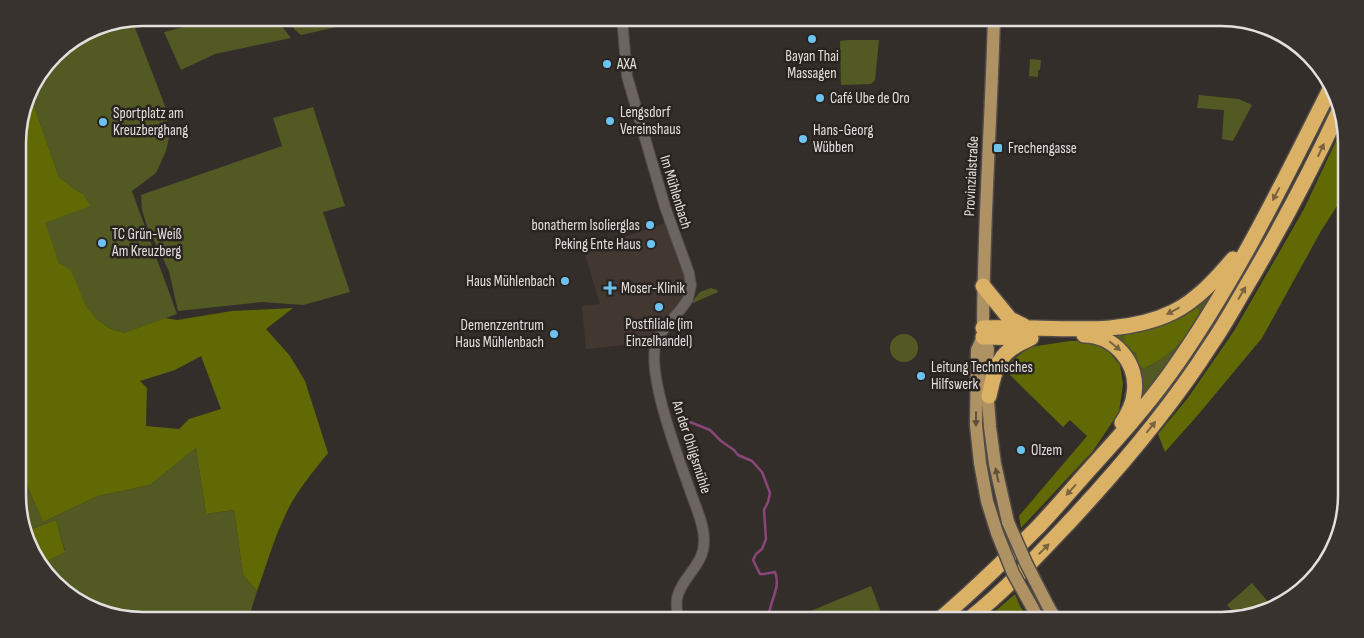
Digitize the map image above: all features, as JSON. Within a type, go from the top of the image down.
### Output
[{"type":"highway","points":[[949,611],[971,593],[1039,526],[1141,410],[1170,373],[1229,281],[1327,95]]},
{"type":"highway","points":[[979,611],[1051,542],[1107,481],[1161,415],[1212,344],[1275,238],[1335,120]]},
{"type":"highway","points":[[988,396],[1002,357],[1030,333],[1132,326],[1174,312],[1190,302],[1220,275],[1257,229]]},
{"type":"highway","points":[[983,286],[1010,318],[1030,333]]},
{"type":"highway","points":[[982,333],[1099,336],[1115,345],[1124,354],[1134,378],[1134,393],[1128,412],[1103,454]]},
{"type":"main road","name":"Provinzialstraße","points":[[994,26],[982,333],[977,350],[976,425],[987,501],[997,533],[1013,573],[1034,611]]},
{"type":"main road","name":"Provinzialstraße","points":[[982,333],[988,349],[986,374],[995,464],[1008,522],[1026,563],[1051,611]]},
{"type":"street","name":"Im Mühlenbach","points":[[623,26],[627,76],[663,201],[689,273],[691,285]]},
{"type":"street","name":"An der Ohligsmühle","points":[[678,612],[677,598],[681,588],[698,564],[704,539],[700,520],[664,410],[656,377],[654,349],[657,339],[685,304],[691,285]]},
{"type":"shaded area","points":[[668,222],[689,281],[683,303],[651,342],[586,349],[582,306],[600,304],[584,251]]},
{"type":"green space","points":[[190,26],[281,26],[291,38],[215,54],[181,70],[164,32]]},
{"type":"green space","points":[[292,26],[341,26],[301,35]]},
{"type":"green space","points":[[135,27],[165,106],[169,138],[166,151],[156,173],[132,191],[177,314],[124,333],[109,328],[98,320],[86,306],[71,271],[59,263],[43,222],[83,194],[59,177],[33,104],[38,92],[50,72],[66,55],[78,46],[113,30]]},
{"type":"green space","points":[[879,40],[875,80],[871,84],[841,85],[840,41]]},
{"type":"green space","points":[[1030,59],[1041,60],[1038,77],[1029,76]]},
{"type":"green space","points":[[1199,95],[1239,99],[1252,105],[1233,141],[1222,139],[1224,110],[1197,108]]},
{"type":"green space","points":[[33,104],[59,177],[83,194],[90,206],[45,223],[59,263],[71,270],[86,306],[98,320],[109,328],[124,333],[165,318],[177,320],[232,311],[293,308],[266,329],[290,356],[305,381],[328,453],[304,484],[288,509],[276,536],[257,591],[243,575],[234,510],[206,514],[196,448],[150,485],[98,496],[43,522],[26,483],[27,128]],"holes":[[[201,356],[221,409],[189,419],[179,429],[146,426],[147,388],[140,381],[175,370]]]},
{"type":"green space","points":[[313,107],[345,206],[323,212],[350,292],[303,305],[262,302],[178,311],[169,271],[147,226],[142,210],[141,195],[282,146],[273,118]]},
{"type":"green space","points":[[1338,138],[1338,204],[1321,231],[1262,338],[1165,452],[1158,434],[1187,399],[1234,331],[1304,209]]},
{"type":"green space","points":[[711,288],[718,292],[692,302],[700,292]]},
{"type":"green space","points":[[1217,289],[1200,315],[1199,309],[1194,306],[1209,291]]},
{"type":"green space","points":[[1194,306],[1199,309],[1200,315],[1187,335],[1160,359],[1143,368],[1138,362],[1137,354],[1126,348],[1124,339],[1126,334]]},
{"type":"green space","points":[[1096,332],[1131,333],[1125,336],[1130,351],[1137,354],[1148,367],[1187,335],[1135,408],[1137,383]]},
{"type":"green space","points":[[904,334],[914,338],[918,348],[914,358],[904,362],[894,358],[890,348],[894,338]]},
{"type":"green space","points":[[1070,341],[1085,341],[1105,347],[1120,365],[1123,384],[1119,412],[1093,451],[1021,528],[1019,516],[1087,436],[1070,420],[1063,427],[1010,375],[1006,365],[1030,347]]},
{"type":"green space","points":[[196,448],[206,514],[234,510],[243,575],[257,591],[251,612],[143,612],[113,608],[99,603],[72,588],[50,566],[47,561],[65,551],[56,520],[32,529],[27,510],[26,483],[43,522],[98,496],[150,485]]},
{"type":"green space","points":[[56,520],[65,552],[47,561],[32,529]]},
{"type":"green space","points":[[1252,583],[1268,602],[1258,606],[1232,610],[1227,605]]},
{"type":"green space","points":[[871,586],[881,611],[810,611]]},
{"type":"green space","points":[[1015,594],[1023,611],[995,611]]},
{"type":"waterway","points":[[675,411],[690,422],[710,430],[738,455],[752,461],[762,472],[770,493],[764,510],[766,539],[762,549],[753,560],[760,574],[775,572],[777,578],[776,590],[769,611]]},
{"type":"place","name":"Bayan Thai Massagen","points":[[812,39]]},
{"type":"place","name":"AXA","points":[[607,64]]},
{"type":"place","name":"Café Ube de Oro","points":[[820,98]]},
{"type":"place","name":"Lengsdorf Vereinshaus","points":[[610,121]]},
{"type":"place","name":"Sportplatz am Kreuzberghang","points":[[103,122]]},
{"type":"place","name":"Hans-Georg Wübben","points":[[803,139]]},
{"type":"place","name":"Frechengasse","points":[[998,148]]},
{"type":"place","name":"bonatherm Isolierglas","points":[[650,225]]},
{"type":"place","name":"TC Grün-Weiß Am Kreuzberg","points":[[102,243]]},
{"type":"place","name":"Peking Ente Haus","points":[[651,244]]},
{"type":"place","name":"Haus Mühlenbach","points":[[565,281]]},
{"type":"place","name":"Moser-Klinik","points":[[610,288]]},
{"type":"place","name":"Postfiliale (im Einzelhandel)","points":[[659,307]]},
{"type":"place","name":"Demenzzentrum Haus Mühlenbach","points":[[554,334]]},
{"type":"place","name":"Leitung Technisches Hilfswerk","points":[[921,376]]},
{"type":"place","name":"Olzem","points":[[1021,450]]}]
